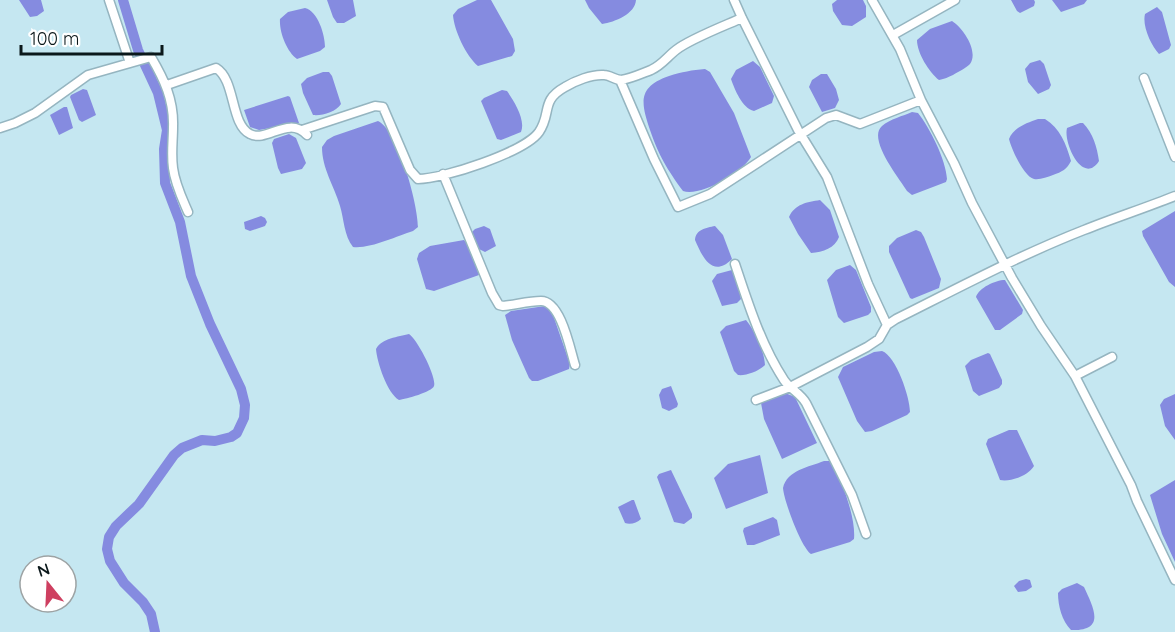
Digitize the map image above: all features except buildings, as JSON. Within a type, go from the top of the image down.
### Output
[{"type":"street","points":[[109,0],[132,63]]},
{"type":"street","points":[[734,0],[801,134],[827,177],[868,284],[887,325]]},
{"type":"street","points":[[872,0],[892,35],[972,203],[1041,326],[1075,376],[1131,485],[1175,580]]},
{"type":"street","points":[[892,35],[955,0]]},
{"type":"street","points":[[167,85],[216,68],[226,79],[241,122],[247,132],[252,135],[289,128],[304,133],[375,106],[383,107],[410,170],[418,179],[491,160],[524,146],[532,140],[544,123],[550,97],[564,87],[577,81],[604,75],[620,80],[652,70],[676,50],[742,18]]},
{"type":"street","points":[[0,128],[35,113],[88,75],[151,57],[167,85],[174,125],[171,148],[173,171],[188,212]]},
{"type":"street","points":[[1144,78],[1175,157]]},
{"type":"street","points":[[620,80],[654,159],[678,207],[710,194],[826,118],[836,115],[860,124],[921,100]]},
{"type":"street","points":[[443,174],[492,293],[499,304],[503,306],[548,302],[555,308],[560,318],[575,365]]},
{"type":"street","points":[[756,400],[790,387],[867,347],[879,339],[887,325],[1006,265],[1084,230],[1175,196]]},
{"type":"street","points":[[735,264],[765,343],[784,380],[800,394],[806,403],[852,495],[866,534]]},
{"type":"street","points":[[1075,376],[1112,357]]},
{"type":"water","points":[[19,0],[41,0],[44,11],[37,16],[30,17]]},
{"type":"water","points":[[327,0],[353,0],[356,16],[344,23],[337,23]]},
{"type":"water","points":[[477,0],[491,0],[513,39],[515,51],[512,56],[478,66],[465,49],[453,15],[458,9]]},
{"type":"water","points":[[585,0],[636,0],[628,13],[602,24]]},
{"type":"water","points":[[837,0],[863,0],[866,6],[866,17],[852,26],[842,25],[833,11],[832,4]]},
{"type":"water","points":[[1011,0],[1034,0],[1035,2],[1034,6],[1020,13]]},
{"type":"water","points":[[1052,0],[1087,0],[1084,4],[1061,12]]},
{"type":"water","points":[[1157,7],[1162,12],[1171,45],[1169,49],[1159,54],[1148,35],[1144,19],[1145,14]]},
{"type":"water","points":[[305,8],[317,18],[324,36],[325,47],[297,59],[284,41],[280,19],[288,12]]},
{"type":"water","points":[[952,21],[968,40],[973,53],[972,59],[970,64],[953,75],[939,80],[924,62],[917,40],[930,29]]},
{"type":"water","points":[[1040,60],[1044,64],[1051,85],[1049,89],[1038,94],[1028,82],[1025,69],[1030,63]]},
{"type":"water","points":[[753,61],[760,67],[774,96],[772,103],[754,111],[743,102],[731,79],[736,70]]},
{"type":"water","points":[[705,69],[710,72],[734,113],[751,157],[739,170],[710,187],[690,192],[683,191],[657,147],[645,112],[644,97],[651,85],[659,80],[678,73]]},
{"type":"water","points":[[329,72],[332,76],[341,104],[329,113],[313,115],[301,84],[307,78]]},
{"type":"water","points":[[821,74],[827,74],[836,89],[839,100],[835,108],[822,112],[809,87],[812,80]]},
{"type":"water","points":[[83,89],[87,90],[96,115],[82,122],[79,120],[70,97]]},
{"type":"water","points":[[502,90],[507,91],[516,105],[521,116],[522,127],[521,132],[501,140],[497,139],[481,101]]},
{"type":"water","points":[[288,96],[299,123],[259,130],[250,127],[244,110]]},
{"type":"water","points":[[67,107],[73,128],[59,135],[50,115]]},
{"type":"water","points":[[912,112],[918,113],[932,135],[941,154],[947,179],[946,182],[912,195],[907,191],[881,149],[878,132],[885,124]]},
{"type":"water","points":[[1038,119],[1045,119],[1058,132],[1065,143],[1071,161],[1062,171],[1034,179],[1022,168],[1009,139],[1017,128]]},
{"type":"water","points":[[378,121],[393,138],[406,169],[415,202],[418,227],[413,231],[375,244],[353,247],[326,170],[322,147],[334,136]]},
{"type":"water","points":[[1080,123],[1086,127],[1096,145],[1099,161],[1093,167],[1081,166],[1075,160],[1068,143],[1067,128]]},
{"type":"water","points":[[289,134],[296,138],[306,163],[302,169],[281,174],[272,143],[274,139]]},
{"type":"water","points":[[820,200],[830,210],[839,237],[828,249],[811,253],[789,217],[798,206]]},
{"type":"water","points":[[1175,211],[1175,287],[1169,282],[1142,231]]},
{"type":"water","points":[[261,216],[267,222],[265,226],[250,231],[245,229],[244,222]]},
{"type":"water","points":[[484,226],[490,229],[496,246],[485,252],[479,249],[472,232]]},
{"type":"water","points":[[715,226],[723,235],[732,259],[719,267],[709,263],[695,240],[699,231]]},
{"type":"water","points":[[916,230],[924,237],[941,279],[939,288],[912,299],[889,252],[889,246],[897,238]]},
{"type":"water","points":[[464,240],[469,246],[479,275],[434,291],[426,289],[417,259],[419,253],[430,246]]},
{"type":"water","points":[[850,265],[856,270],[871,312],[844,323],[838,317],[827,280],[836,270]]},
{"type":"water","points":[[732,270],[736,273],[741,299],[737,303],[722,306],[712,281],[717,274]]},
{"type":"water","points":[[1005,280],[1023,310],[1022,314],[1000,330],[995,330],[976,297],[988,285]]},
{"type":"water","points":[[545,306],[552,312],[570,364],[569,369],[538,381],[532,381],[512,340],[505,315],[511,311]]},
{"type":"water","points":[[746,320],[758,341],[765,365],[752,373],[738,375],[734,371],[720,332],[726,326]]},
{"type":"water","points":[[409,334],[426,358],[434,386],[424,393],[399,400],[390,391],[378,361],[376,349],[386,340]]},
{"type":"water","points":[[882,351],[887,354],[897,369],[908,397],[910,412],[872,431],[865,432],[857,421],[838,377],[843,367],[874,352]]},
{"type":"water","points":[[988,353],[1002,384],[999,388],[979,396],[973,391],[965,366],[971,360]]},
{"type":"water","points":[[671,386],[678,404],[669,411],[662,408],[659,395],[662,389]]},
{"type":"water","points":[[785,393],[795,397],[817,443],[782,459],[764,419],[761,403]]},
{"type":"water","points":[[1175,394],[1175,440],[1165,426],[1160,405],[1164,399]]},
{"type":"water","points":[[1009,430],[1017,430],[1034,466],[1019,478],[1000,480],[986,444],[988,439]]},
{"type":"water","points":[[760,455],[768,493],[726,509],[714,478],[728,464]]},
{"type":"water","points":[[824,461],[830,461],[843,488],[853,520],[854,539],[811,554],[794,523],[783,488],[785,482],[794,473]]},
{"type":"water","points":[[671,470],[692,514],[692,518],[684,524],[674,522],[657,477]]},
{"type":"water","points":[[1175,480],[1175,562],[1162,534],[1150,495]]},
{"type":"water","points":[[634,500],[641,519],[638,522],[627,524],[618,507]]},
{"type":"water","points":[[773,517],[777,520],[780,535],[754,545],[747,545],[744,528]]},
{"type":"water","points":[[1026,579],[1030,580],[1032,587],[1018,592],[1014,586]]},
{"type":"water","points":[[1077,583],[1084,587],[1094,616],[1089,627],[1071,630],[1061,613],[1058,593]]},
{"type":"waterway","points":[[123,0],[138,50],[158,93],[167,130],[164,149],[165,183],[180,222],[191,276],[210,324],[241,389],[245,405],[244,418],[237,433],[215,441],[202,440],[182,448],[174,455],[139,504],[116,526],[109,537],[107,549],[110,561],[124,583],[143,602],[151,614],[155,632]]}]
